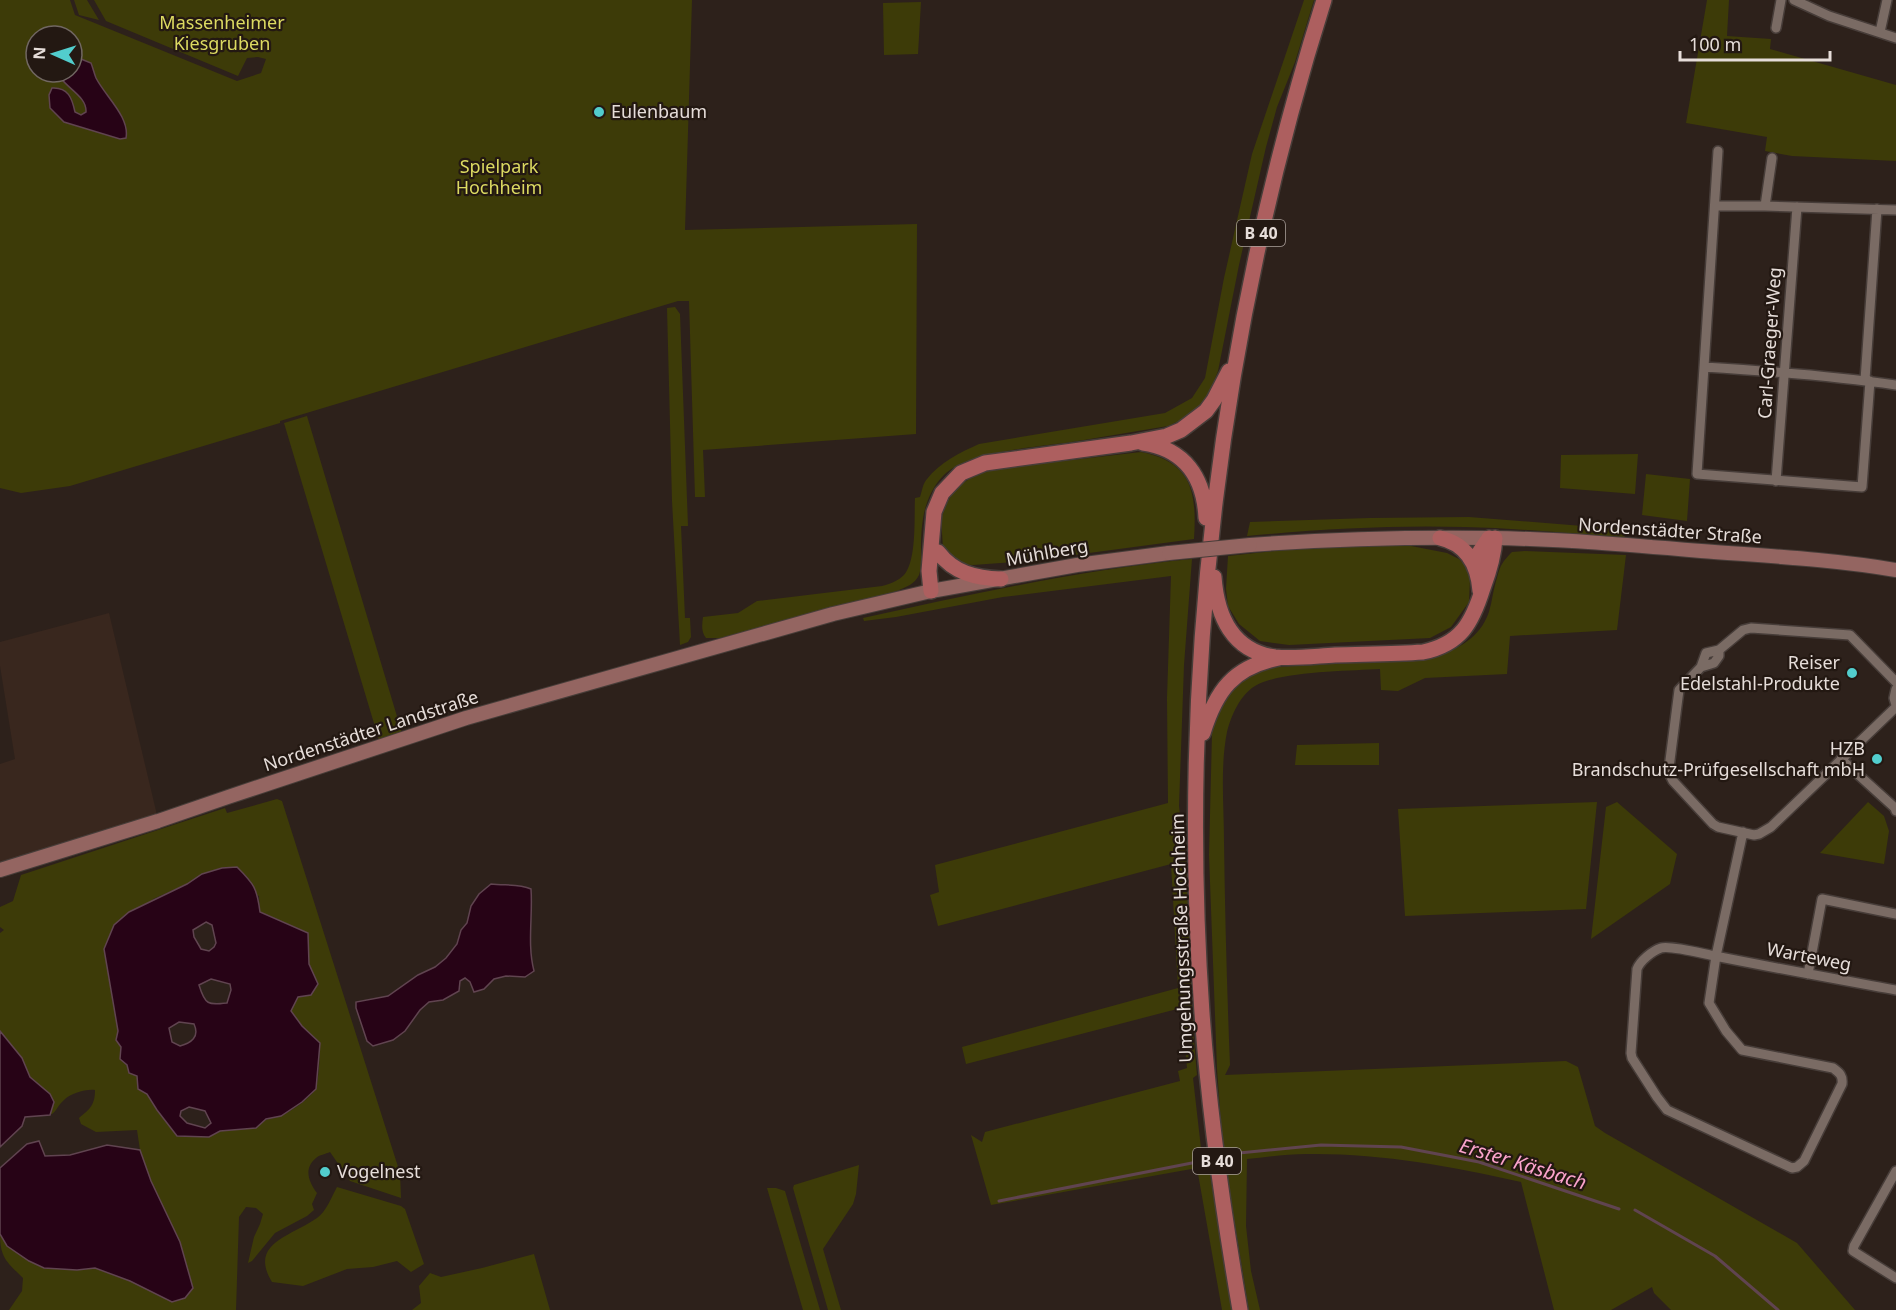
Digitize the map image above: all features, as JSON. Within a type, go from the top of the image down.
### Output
[{"type":"main road","name":"B 40","points":[[1208,563],[1226,416],[1269,197],[1324,0]]},
{"type":"main road","points":[[931,591],[929,571],[934,512],[942,493],[954,479],[968,469],[985,463],[1131,443],[1167,436],[1181,430],[1194,422],[1215,400],[1236,358]]},
{"type":"main road","points":[[1131,443],[1150,444],[1167,450],[1183,460],[1195,475],[1205,501],[1208,563]]},
{"type":"main road","points":[[931,532],[941,569],[938,580],[931,591]]},
{"type":"main road","points":[[1210,538],[1217,605],[1226,626],[1239,640],[1252,649],[1268,655],[1286,657]]},
{"type":"main road","points":[[1440,538],[1465,551],[1473,561],[1479,576]]},
{"type":"main road","points":[[1480,598],[1479,553],[1492,538]]},
{"type":"main road","points":[[1196,756],[1210,709],[1231,680],[1250,667],[1286,657],[1414,652],[1431,650],[1448,643],[1462,632],[1473,618],[1492,559],[1492,538]]},
{"type":"main road","name":"Nordenstädter Straße","points":[[1250,545],[1356,539],[1492,538],[1776,556],[1861,564],[1896,570]]},
{"type":"main road","name":"Mühlberg","points":[[756,635],[931,591],[1077,565],[1250,545]]},
{"type":"main road","points":[[938,552],[946,562],[958,570],[978,577],[1001,579]]},
{"type":"main road","name":"Umgehungsstraße Hochheim","points":[[1208,563],[1196,756],[1196,884],[1202,1011],[1221,1190],[1240,1310]]},
{"type":"main road","name":"Nordenstädter Landstraße","points":[[0,870],[158,821],[466,718],[756,635]]},
{"type":"street","points":[[1776,28],[1781,0]]},
{"type":"street","points":[[1794,0],[1828,16],[1896,38]]},
{"type":"street","points":[[1880,32],[1887,0]]},
{"type":"street","points":[[1718,152],[1697,474],[1862,487],[1877,209]]},
{"type":"street","points":[[1765,206],[1772,158]]},
{"type":"street","points":[[1715,206],[1896,210]]},
{"type":"street","name":"Carl-Graeger-Weg","points":[[1776,481],[1797,207]]},
{"type":"street","points":[[1704,368],[1784,372],[1896,385]]},
{"type":"street","points":[[1896,682],[1850,635],[1751,628],[1743,630],[1719,650],[1706,653],[1701,667],[1683,685],[1677,696],[1670,775],[1673,781],[1718,827],[1754,835],[1765,831],[1896,706],[1893,698],[1896,689]]},
{"type":"street","points":[[1841,759],[1896,811]]},
{"type":"street","points":[[1716,956],[1661,948],[1639,965],[1630,1053],[1667,1110],[1788,1167],[1797,1167],[1804,1161],[1840,1090],[1843,1078],[1839,1072],[1828,1066],[1742,1050],[1726,1031],[1708,998],[1743,832]]},
{"type":"street","points":[[1808,974],[1822,899],[1896,914]]},
{"type":"street","name":"Warteweg","points":[[1716,956],[1896,990]]},
{"type":"street","points":[[1896,1171],[1853,1251],[1896,1278]]},
{"type":"shaded area","points":[[84,60],[91,63],[100,85],[121,115],[126,138],[120,139],[64,122],[50,108],[49,95],[52,88],[66,91],[75,112],[81,115],[86,112],[80,97],[66,84],[84,84]]},
{"type":"shaded area","points":[[109,613],[157,815],[0,862],[0,764],[15,759],[0,666],[0,642]]},
{"type":"shaded area","points":[[237,867],[247,878],[258,897],[260,912],[308,933],[309,964],[318,984],[311,995],[298,997],[291,1011],[302,1026],[320,1043],[316,1089],[281,1116],[266,1119],[256,1128],[220,1131],[209,1137],[177,1136],[147,1094],[138,1089],[137,1076],[129,1073],[127,1065],[120,1059],[121,1047],[116,1040],[118,1031],[104,949],[114,925],[129,912],[187,884],[202,874],[222,868]],"holes":[[[206,922],[212,925],[216,943],[214,947],[209,951],[201,949],[193,930]],[[211,979],[230,984],[231,990],[227,1003],[208,1002],[203,997],[199,985]],[[179,1022],[194,1024],[196,1032],[191,1041],[180,1046],[172,1042],[169,1028]],[[189,1107],[205,1111],[211,1123],[205,1128],[187,1123],[180,1116],[181,1111]]]},
{"type":"shaded area","points":[[491,884],[516,885],[531,889],[531,951],[534,971],[525,977],[506,976],[494,979],[484,989],[474,992],[470,982],[465,978],[460,981],[459,991],[443,1000],[429,1002],[420,1010],[405,1031],[393,1040],[373,1046],[367,1041],[356,1002],[388,996],[446,958],[457,944],[461,930],[467,923],[471,906],[479,894]]},
{"type":"shaded area","points":[[0,1031],[22,1058],[30,1077],[50,1094],[54,1102],[50,1115],[25,1117],[22,1126],[0,1147]]},
{"type":"shaded area","points":[[39,1141],[45,1156],[70,1155],[107,1145],[140,1150],[151,1181],[180,1242],[193,1288],[185,1298],[172,1302],[130,1281],[95,1268],[77,1270],[44,1268],[7,1246],[0,1234],[0,1168],[27,1144]]},
{"type":"green space","points":[[0,0],[70,0],[75,15],[237,81],[261,73],[266,59],[247,58],[238,76],[106,21],[94,0],[692,0],[685,230],[917,224],[916,434],[703,450],[705,497],[695,497],[689,301],[678,301],[70,486],[21,493],[0,488]]},
{"type":"green space","points":[[74,0],[87,0],[99,20],[79,15]]},
{"type":"green space","points":[[1304,0],[1314,0],[1295,62],[1277,107],[1266,147],[1218,371],[1209,394],[1200,406],[1188,417],[1168,426],[1007,451],[970,460],[955,467],[943,476],[928,501],[922,529],[920,572],[910,585],[897,591],[720,638],[706,638],[702,626],[703,617],[738,613],[757,601],[882,586],[899,579],[904,575],[911,559],[915,498],[920,497],[924,483],[932,473],[944,463],[979,444],[1165,413],[1192,398],[1205,378],[1224,278],[1252,154]]},
{"type":"green space","points":[[1707,0],[1729,0],[1727,36],[1771,39],[1770,49],[1896,85],[1896,161],[1792,156],[1765,151],[1767,137],[1686,123]]},
{"type":"green space","points":[[921,2],[918,54],[884,55],[883,3]]},
{"type":"green space","points":[[675,307],[680,314],[688,526],[681,526],[685,618],[690,618],[691,637],[688,642],[680,645],[672,501],[667,308]]},
{"type":"green space","points":[[307,416],[402,733],[379,740],[284,423]]},
{"type":"green space","points":[[1141,452],[1171,463],[1188,482],[1194,507],[1194,539],[1029,561],[973,565],[956,564],[943,548],[941,518],[956,488],[969,479],[984,472],[1012,467]]},
{"type":"green space","points":[[1638,454],[1635,494],[1560,488],[1561,455]]},
{"type":"green space","points":[[1646,474],[1690,479],[1687,521],[1642,515]]},
{"type":"green space","points":[[1469,517],[1620,529],[1627,530],[1628,534],[1624,537],[1465,527],[1410,527],[1247,536],[1250,522]]},
{"type":"green space","points":[[1406,545],[1447,553],[1459,559],[1468,568],[1469,602],[1451,627],[1430,638],[1289,645],[1260,641],[1239,624],[1228,606],[1226,589],[1228,556],[1313,547]]},
{"type":"green space","points":[[1512,552],[1626,555],[1617,630],[1510,636],[1507,674],[1425,678],[1398,691],[1381,690],[1380,669],[1297,675],[1281,677],[1255,686],[1237,706],[1227,732],[1223,773],[1230,1065],[1225,1075],[1566,1061],[1578,1067],[1595,1126],[1797,1243],[1855,1310],[1671,1310],[1654,1293],[1652,1287],[1611,1310],[1554,1310],[1521,1182],[1388,1158],[1307,1154],[1247,1159],[1246,1226],[1251,1271],[1260,1310],[1249,1310],[1223,1151],[1217,1069],[1209,855],[1212,734],[1219,708],[1225,698],[1242,681],[1264,670],[1278,667],[1423,659],[1458,647],[1474,636],[1485,621],[1502,564]]},
{"type":"green space","points":[[1192,559],[1184,665],[1179,806],[1186,863],[1192,1018],[1197,1075],[1193,1078],[1202,1157],[1204,1166],[1209,1168],[1232,1310],[1222,1310],[1197,1168],[991,1205],[971,1135],[982,1142],[985,1132],[1180,1081],[1178,1071],[1187,1068],[1181,1008],[966,1064],[962,1047],[1178,988],[1171,864],[938,926],[930,895],[939,892],[935,865],[1168,803],[1167,698],[1171,576],[1003,597],[896,617],[864,621],[863,618],[1068,576]]},
{"type":"green space","points":[[1379,743],[1379,765],[1295,765],[1297,745]]},
{"type":"green space","points":[[277,799],[282,801],[400,1173],[401,1198],[350,1181],[330,1152],[317,1157],[308,1171],[317,1193],[312,1204],[314,1210],[275,1233],[248,1263],[254,1237],[263,1214],[256,1208],[246,1207],[239,1217],[236,1310],[9,1310],[22,1291],[23,1278],[3,1254],[0,1234],[7,1246],[77,1270],[95,1268],[130,1281],[172,1302],[180,1242],[150,1181],[140,1150],[137,1130],[96,1132],[81,1124],[79,1118],[91,1106],[95,1090],[83,1091],[70,1096],[50,1115],[54,1102],[50,1094],[30,1077],[21,1058],[0,1031],[0,933],[4,930],[0,927],[0,907],[13,901],[21,875],[225,808],[227,813]],"holes":[[[202,874],[259,896],[260,912],[308,933],[309,964],[318,984],[298,997],[291,1011],[302,1026],[320,1043],[315,1090],[294,1108],[281,1116],[266,1120],[256,1128],[220,1131],[209,1137],[177,1136],[157,1110],[137,1076],[120,1059],[121,1047],[116,1040],[118,1031],[109,978],[153,899],[187,884]]]},
{"type":"green space","points":[[1597,802],[1586,909],[1405,916],[1398,809]]},
{"type":"green space","points":[[1617,802],[1677,854],[1670,884],[1591,939],[1606,807]]},
{"type":"green space","points":[[1868,802],[1884,816],[1889,831],[1884,864],[1820,853]]},
{"type":"green space","points":[[859,1165],[853,1204],[823,1249],[841,1310],[828,1310],[793,1188],[794,1185]]},
{"type":"green space","points":[[337,1187],[405,1209],[424,1264],[411,1272],[397,1261],[373,1267],[347,1269],[303,1286],[272,1282],[266,1269],[265,1258],[269,1249],[285,1236],[320,1215]]},
{"type":"green space","points":[[767,1188],[785,1191],[820,1310],[803,1310]]},
{"type":"green space","points":[[534,1254],[550,1310],[412,1310],[421,1303],[419,1286],[430,1273],[441,1277]]},
{"type":"waterway","name":"Erster Käsbach","points":[[1239,1153],[1321,1145],[1401,1147],[1479,1162],[1619,1209]]},
{"type":"waterway","name":"Erster Käsbach","points":[[999,1201],[1202,1161]]},
{"type":"waterway","name":"Erster Käsbach","points":[[1635,1210],[1715,1256],[1778,1310]]},
{"type":"place","name":"Eulenbaum","points":[[599,112]]},
{"type":"place","name":"Reiser Edelstahl-Produkte","points":[[1852,673]]},
{"type":"place","name":"HZB Brandschutz-Prüfgesellschaft mbH","points":[[1877,759]]},
{"type":"place","name":"Vogelnest","points":[[325,1172]]},
{"type":"park label","name":"Massenheimer Kiesgruben","points":[[222,33]]},
{"type":"park label","name":"Spielpark Hochheim","points":[[499,177]]}]
